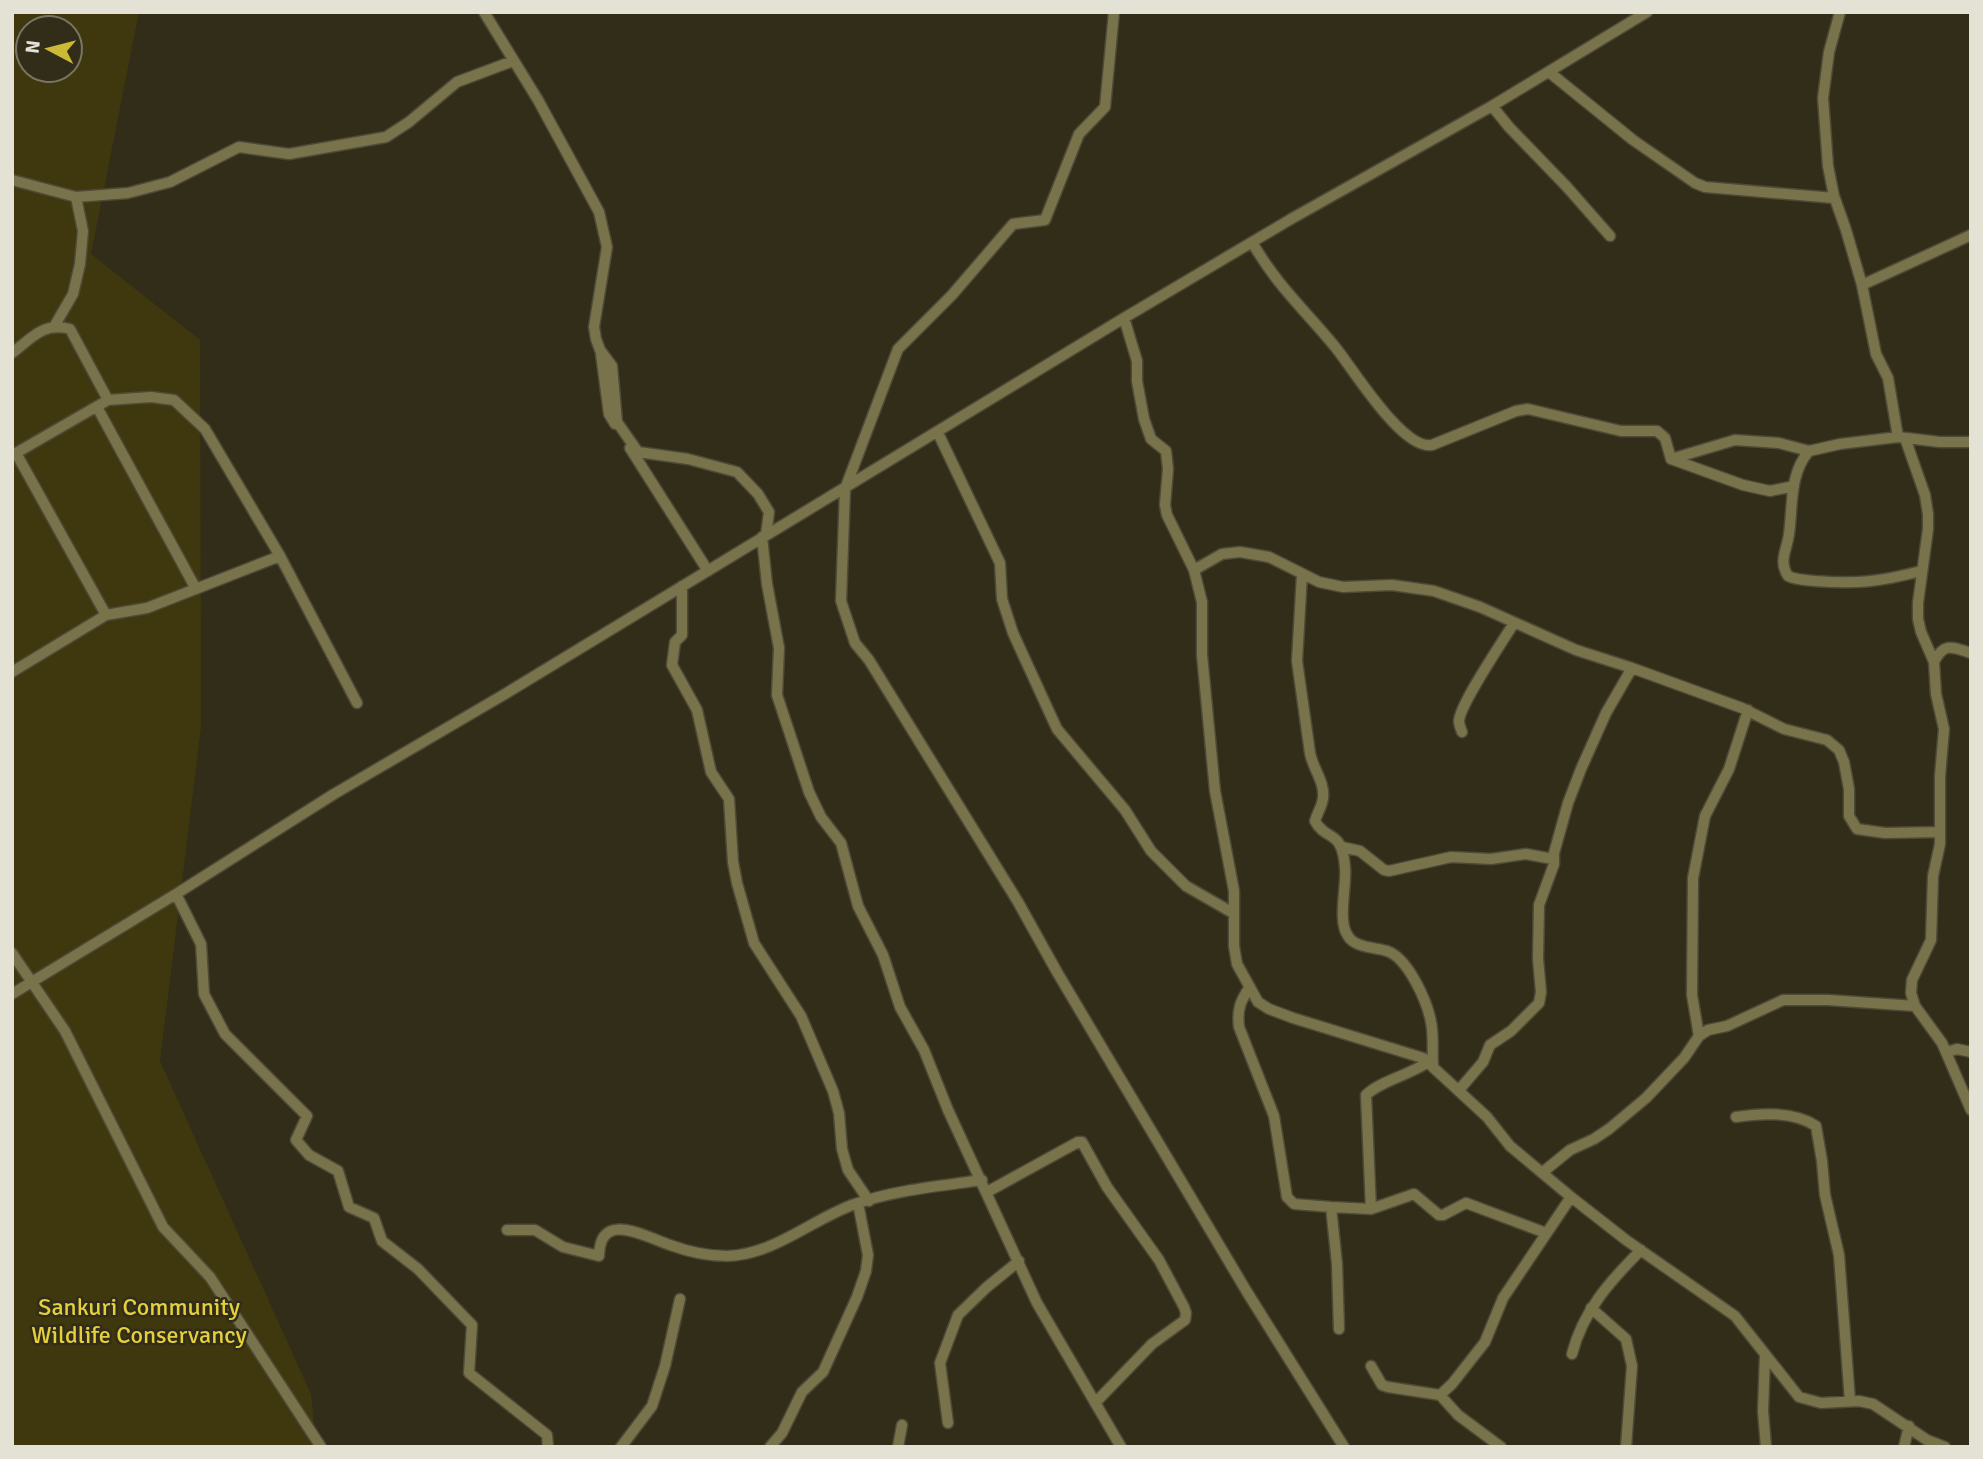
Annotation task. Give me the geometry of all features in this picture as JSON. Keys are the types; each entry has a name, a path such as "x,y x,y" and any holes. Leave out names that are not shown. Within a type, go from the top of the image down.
{"street":[{"path":"484,12 582,177 606,234 607,256 600,282 594,327 609,414 708,571"},
{"path":"1114,12 1105,107 1079,134 1045,220 1013,224 951,295 898,349 845,489 841,600 855,643 869,660 1018,902 1240,1280 1344,1447"},
{"path":"12,994 334,794 439,734 1124,318 1492,106 1647,12"},
{"path":"1840,12 1829,52 1823,98 1828,166 1834,198 1862,285 1876,354 1888,378 1901,437 1925,495 1928,514 1918,619 1934,662 1936,694 1944,729 1940,776 1940,832 1933,876 1931,940 1912,980 1911,993 1915,1006 1947,1052 1971,1110"},
{"path":"12,180 76,197 128,193 170,182 239,147 289,154 386,137 409,122 457,82 513,61"},
{"path":"1549,72 1633,140 1695,183 1705,187 1834,198"},
{"path":"1492,106 1610,236"},
{"path":"55,325 73,295 80,264 83,231 76,197"},
{"path":"1862,285 1971,235"},
{"path":"1252,242 1269,271 1292,301 1334,346 1367,392 1398,426 1419,444 1432,444 1516,411 1528,409 1621,430 1657,431 1665,438 1671,459"},
{"path":"1124,318 1137,361 1137,381 1144,419 1151,439 1166,451 1167,515 1194,570 1203,611 1202,655 1212,767 1234,891 1236,955 1258,1002 1269,1009 1414,1054 1430,1064 1488,1117 1510,1146 1571,1197 1640,1250 1735,1315 1799,1397 1821,1403 1850,1401 1873,1404 1927,1440 1945,1447"},
{"path":"12,353 40,331 55,325 70,329 108,400"},
{"path":"600,350 612,366 617,422 638,452 688,459 737,472 758,494 769,512 764,536 768,594 779,648 777,695 809,792 821,817 841,843 846,855 852,890 883,955 900,1007 924,1050 948,1110 1048,1325 1075,1366 1094,1404 1121,1447"},
{"path":"106,615 14,454 108,400 151,397 174,400 205,429 280,556 357,703"},
{"path":"97,407 196,589"},
{"path":"938,433 1000,563 1002,599 1013,633 1057,729 1125,810 1151,851 1186,886 1233,913"},
{"path":"1671,459 1735,440 1779,443 1810,451 1840,444 1901,437 1940,442 1971,442"},
{"path":"1810,451 1798,470 1794,486 1789,534 1782,558 1783,569 1788,576 1836,583 1864,583 1881,582 1921,571"},
{"path":"1671,459 1743,485 1770,491 1794,486"},
{"path":"1194,570 1222,554 1240,551 1269,557 1319,582 1343,587 1392,585 1434,592 1480,607 1576,650 1748,710 1768,723 1784,729 1827,740 1839,750 1844,762 1850,816 1857,829 1885,833 1940,832"},
{"path":"12,672 106,615 147,608 280,556"},
{"path":"1302,574 1297,661 1312,764 1323,785 1321,807 1315,821 1322,830 1338,840 1342,847 1345,865 1343,919 1349,939 1387,951 1403,960 1425,1003 1431,1023 1430,1064"},
{"path":"682,586 682,635 675,642 672,665 697,710 711,772 729,799 733,862 754,943 801,1016 833,1091 848,1170 869,1200"},
{"path":"1462,732 1459,721 1461,714 1514,623"},
{"path":"1934,662 1940,651 1946,648 1971,653"},
{"path":"1459,1090 1483,1062 1490,1045 1511,1031 1539,1003 1541,992 1537,916 1542,892 1554,864 1568,803 1590,744 1632,668"},
{"path":"1699,1036 1692,995 1695,867 1705,816 1729,769 1748,710"},
{"path":"1342,847 1360,851 1389,871 1451,856 1491,859 1526,854 1553,859"},
{"path":"176,894 201,944 204,994 225,1034 307,1116 296,1140 309,1155 338,1171 349,1207 374,1218 382,1241 418,1269 472,1325 469,1373 547,1435 548,1447"},
{"path":"12,953 65,1031 163,1227 210,1277 321,1447"},
{"path":"1250,988 1240,1002 1239,1027 1275,1116 1287,1197 1294,1204 1371,1209 1415,1194 1438,1215 1466,1203 1546,1233"},
{"path":"1543,1172 1570,1150 1609,1129 1646,1098 1684,1058 1699,1036 1708,1030 1727,1026 1783,1000 1915,1006"},
{"path":"1947,1052 1957,1049 1971,1052"},
{"path":"1371,1209 1366,1095 1370,1090 1430,1064"},
{"path":"1736,1117 1775,1115 1802,1119 1816,1126 1825,1195 1839,1255 1850,1401"},
{"path":"987,1192 1082,1142 1107,1187 1159,1260 1184,1307 1185,1320 1152,1344 1094,1404"},
{"path":"507,1230 535,1230 563,1247 599,1256 599,1244 610,1232 623,1230 639,1231 668,1245 708,1256 739,1255 760,1250 858,1203 917,1189 982,1180"},
{"path":"1440,1395 1485,1342 1503,1298 1571,1197"},
{"path":"769,1447 782,1433 802,1392 823,1373 857,1297 866,1271 868,1255 858,1203"},
{"path":"1331,1208 1337,1265 1339,1329"},
{"path":"1572,1354 1577,1335 1591,1308 1640,1250"},
{"path":"948,1423 940,1363 958,1315 1019,1261"},
{"path":"621,1447 652,1406 665,1366 680,1299"},
{"path":"1591,1308 1626,1339 1628,1346 1632,1366 1626,1447"},
{"path":"1765,1354 1763,1411 1766,1447"},
{"path":"1371,1366 1382,1385 1440,1395 1458,1415 1502,1447"},
{"path":"898,1447 902,1425"},
{"path":"1904,1447 1909,1426"}],"green space":[{"name":"Sankuri Community Wildlife Conservancy","path":"12,12 139,12 91,254 200,340 201,727 160,1061 311,1394 316,1447 12,1447"}]}
